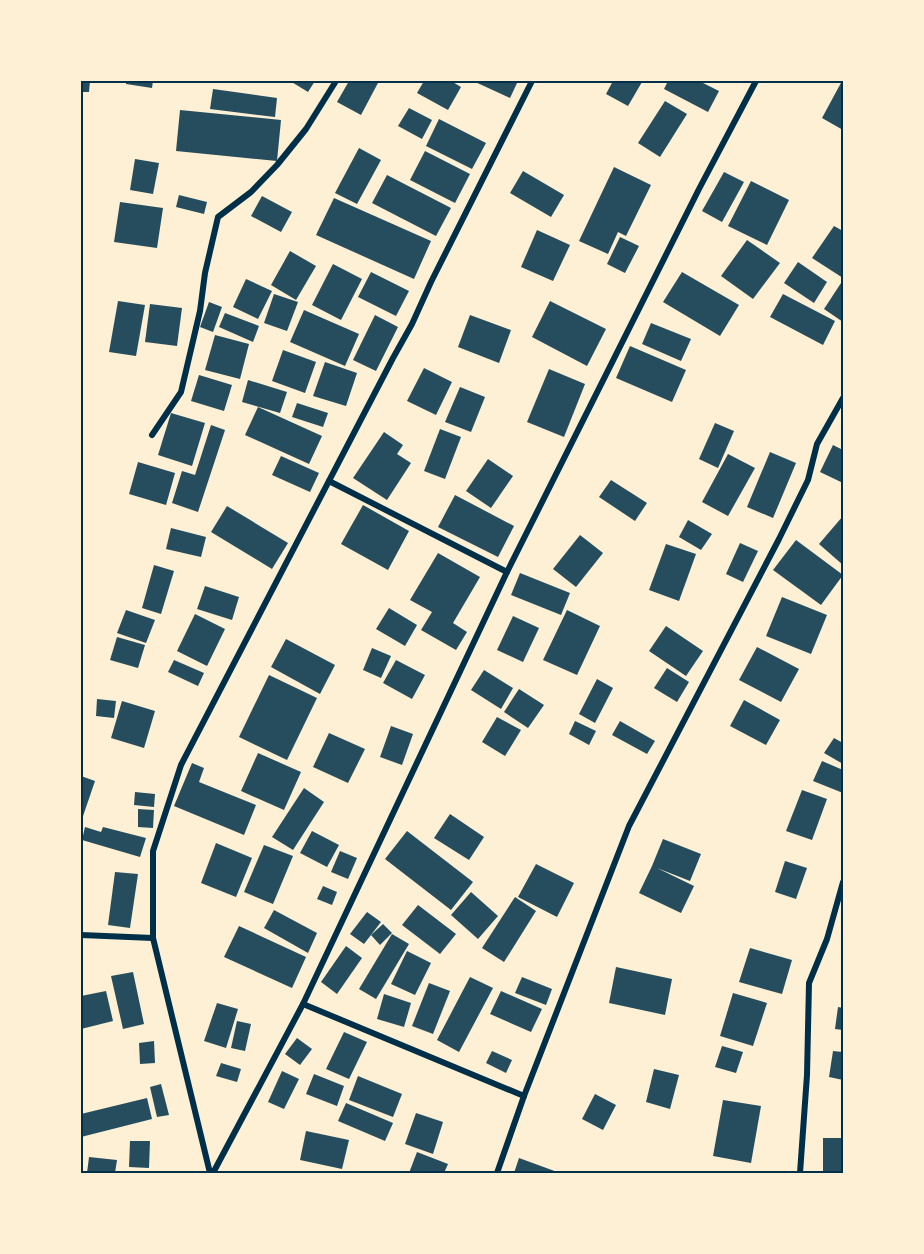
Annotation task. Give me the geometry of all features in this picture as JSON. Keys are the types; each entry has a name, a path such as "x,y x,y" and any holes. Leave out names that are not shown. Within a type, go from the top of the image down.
{"street":[{"path":"152,435 181,392 200,311 205,273 218,217 251,192 277,165 306,129 336,81"},
{"path":"212,1173 153,938 153,851 181,765 412,324 532,81"},
{"path":"212,1173 303,1004 507,572 693,200 756,81"},
{"path":"497,1173 524,1096 629,826 780,539 808,480 817,444 843,398"},
{"path":"329,481 507,572"},
{"path":"800,1173 807,1075 809,983 827,939 843,882"},
{"path":"81,934 153,938"},
{"path":"303,1004 524,1096"}],"building":[{"path":"81,81 90,81 89,92 81,92"},
{"path":"126,81 153,81 152,88 126,84"},
{"path":"290,81 315,81 308,92"},
{"path":"349,81 379,81 361,115 337,102"},
{"path":"424,81 451,81 461,87 448,110 417,93"},
{"path":"473,81 518,81 510,98"},
{"path":"613,81 642,82 628,106 606,94"},
{"path":"668,81 699,81 719,91 708,112 664,89"},
{"path":"843,81 843,130 822,118"},
{"path":"213,89 277,98 275,117 210,109"},
{"path":"665,101 687,114 660,157 638,143"},
{"path":"409,108 432,120 422,139 398,126"},
{"path":"180,110 281,120 277,161 176,151"},
{"path":"439,119 486,143 472,169 426,146"},
{"path":"359,148 381,160 357,204 335,193"},
{"path":"425,151 470,174 455,203 410,180"},
{"path":"135,159 159,163 153,194 130,190"},
{"path":"614,167 651,185 626,236 618,232 608,254 579,241"},
{"path":"523,171 564,195 551,217 510,193"},
{"path":"724,172 744,182 722,222 702,211"},
{"path":"387,175 451,208 436,236 372,203"},
{"path":"751,181 789,200 767,245 728,226"},
{"path":"179,195 207,202 204,214 176,207"},
{"path":"262,196 292,212 281,232 251,216"},
{"path":"334,198 431,241 414,279 316,235"},
{"path":"120,202 163,208 157,248 114,242"},
{"path":"834,226 843,231 843,278 812,258"},
{"path":"537,230 570,245 553,281 521,267"},
{"path":"620,237 639,246 625,273 607,264"},
{"path":"747,240 780,263 753,299 721,276"},
{"path":"290,251 316,266 296,300 271,285"},
{"path":"798,262 827,282 814,303 784,283"},
{"path":"333,264 362,279 341,320 312,305"},
{"path":"371,272 409,291 396,316 358,297"},
{"path":"682,272 739,305 720,336 663,302"},
{"path":"246,279 272,291 258,319 233,307"},
{"path":"841,283 843,284 843,322 824,309"},
{"path":"274,294 298,302 287,331 264,323"},
{"path":"783,294 835,321 823,345 770,317"},
{"path":"118,301 145,305 136,356 109,352"},
{"path":"550,301 606,329 587,366 532,337"},
{"path":"209,302 222,307 213,332 200,327"},
{"path":"150,304 182,308 177,346 145,342"},
{"path":"304,310 359,334 345,366 290,342"},
{"path":"225,313 259,326 253,342 219,327"},
{"path":"375,315 398,327 376,371 353,360"},
{"path":"470,315 511,330 499,363 458,347"},
{"path":"651,323 691,339 681,361 642,344"},
{"path":"215,335 249,344 240,379 205,370"},
{"path":"630,346 686,370 672,402 616,378"},
{"path":"283,350 316,362 305,393 272,381"},
{"path":"325,362 357,373 346,406 313,396"},
{"path":"424,368 452,382 436,415 407,401"},
{"path":"549,369 585,384 564,437 527,422"},
{"path":"199,375 232,385 224,411 191,401"},
{"path":"248,380 287,392 280,413 242,402"},
{"path":"460,387 485,397 471,432 445,422"},
{"path":"297,403 328,413 323,427 292,417"},
{"path":"258,407 322,436 309,464 245,435"},
{"path":"171,413 205,423 192,466 158,455"},
{"path":"715,423 734,431 718,468 699,459"},
{"path":"211,425 225,430 198,512 172,503 182,471 195,475"},
{"path":"440,429 461,437 445,479 424,471"},
{"path":"384,432 403,445 397,454 411,463 387,500 353,478"},
{"path":"833,445 843,450 843,483 820,472"},
{"path":"770,452 796,463 773,518 747,507"},
{"path":"728,454 755,468 728,516 702,502"},
{"path":"281,456 319,473 310,492 272,475"},
{"path":"488,459 513,476 491,508 466,491"},
{"path":"138,462 175,473 166,505 129,494"},
{"path":"611,480 647,503 635,521 599,497"},
{"path":"455,495 514,526 498,557 438,527"},
{"path":"363,505 409,531 388,570 341,544"},
{"path":"227,506 288,543 272,569 211,532"},
{"path":"843,516 843,565 819,544"},
{"path":"688,520 712,534 701,550 679,537"},
{"path":"171,528 206,537 201,557 166,549"},
{"path":"580,535 603,553 576,587 553,569"},
{"path":"796,540 843,575 821,605 773,570"},
{"path":"740,543 758,551 743,582 726,574"},
{"path":"666,544 696,554 679,601 649,590"},
{"path":"438,553 480,577 453,623 467,632 456,650 421,630 432,612 410,600"},
{"path":"154,565 174,571 161,614 142,608"},
{"path":"520,573 570,593 561,615 511,595"},
{"path":"205,586 239,597 232,620 197,609"},
{"path":"782,597 827,615 811,654 766,636"},
{"path":"389,608 417,625 405,646 376,629"},
{"path":"126,610 155,620 146,643 117,633"},
{"path":"567,610 600,626 577,675 543,660"},
{"path":"195,614 225,629 207,666 177,651"},
{"path":"513,616 539,628 523,662 497,650"},
{"path":"666,626 703,651 686,676 649,651"},
{"path":"117,637 145,645 138,668 110,660"},
{"path":"286,639 335,665 320,694 271,667"},
{"path":"757,647 799,669 781,702 739,680"},
{"path":"372,648 391,656 381,678 363,670"},
{"path":"174,660 204,673 198,686 168,672"},
{"path":"396,660 425,675 412,699 383,683"},
{"path":"667,668 689,682 677,702 654,688"},
{"path":"484,670 513,688 501,709 471,690"},
{"path":"269,675 317,698 287,760 239,737"},
{"path":"597,679 613,688 595,723 579,714"},
{"path":"519,689 544,705 528,728 504,712"},
{"path":"97,699 116,701 114,718 96,716"},
{"path":"744,700 780,720 766,745 730,726"},
{"path":"122,701 155,711 144,748 111,738"},
{"path":"497,717 521,730 505,756 482,742"},
{"path":"575,721 596,731 589,745 569,734"},
{"path":"620,721 655,741 647,754 612,735"},
{"path":"391,726 413,734 402,765 380,757"},
{"path":"329,733 365,749 348,783 313,767"},
{"path":"834,738 843,743 843,764 824,753"},
{"path":"258,753 301,772 284,810 241,791"},
{"path":"822,761 843,770 843,793 813,781"},
{"path":"192,763 204,768 199,782 256,805 244,835 174,806"},
{"path":"81,776 95,781 81,822"},
{"path":"304,788 324,802 293,850 272,837"},
{"path":"802,790 827,799 812,840 786,831"},
{"path":"135,792 155,794 154,807 134,805"},
{"path":"138,809 154,810 153,828 138,827"},
{"path":"450,814 484,837 469,860 434,838"},
{"path":"85,827 101,832 103,827 146,838 140,857 82,840"},
{"path":"312,831 339,845 327,867 300,853"},
{"path":"407,831 473,882 451,910 385,859"},
{"path":"663,839 701,854 690,881 657,868 694,886 681,913 639,893"},
{"path":"216,843 252,858 236,897 201,883"},
{"path":"264,845 293,856 273,904 244,892"},
{"path":"340,851 357,858 348,879 331,872"},
{"path":"785,861 807,868 796,899 775,892"},
{"path":"536,864 574,883 557,917 518,897"},
{"path":"115,872 138,874 130,928 108,925"},
{"path":"323,886 337,892 332,905 317,899"},
{"path":"471,892 498,916 478,939 451,915"},
{"path":"515,897 536,911 504,962 482,948"},
{"path":"418,905 456,934 440,954 402,925"},
{"path":"274,910 317,933 308,953 264,928"},
{"path":"367,912 381,922 364,944 350,934"},
{"path":"383,924 392,933 380,945 371,935"},
{"path":"239,926 306,957 292,988 224,957"},
{"path":"392,934 409,944 376,999 359,989"},
{"path":"346,946 362,958 337,994 321,982"},
{"path":"750,948 792,960 782,994 739,982"},
{"path":"407,951 431,963 415,995 391,984"},
{"path":"616,967 672,979 665,1015 609,1003"},
{"path":"133,972 144,1024 123,1029 111,976"},
{"path":"470,977 493,988 459,1052 437,1040"},
{"path":"522,977 552,989 546,1005 515,993"},
{"path":"429,983 450,991 433,1034 412,1026"},
{"path":"106,991 113,1021 81,1029 81,996"},
{"path":"501,991 542,1009 531,1032 490,1014"},
{"path":"733,993 767,1003 753,1046 720,1036"},
{"path":"384,994 411,1003 404,1027 377,1019"},
{"path":"217,1003 238,1009 226,1048 204,1041"},
{"path":"838,1007 843,1008 843,1030 835,1029"},
{"path":"237,1021 251,1024 245,1051 231,1048"},
{"path":"344,1032 367,1042 349,1079 326,1069"},
{"path":"297,1038 312,1049 300,1065 285,1054"},
{"path":"154,1041 155,1063 140,1064 139,1043"},
{"path":"722,1046 743,1052 736,1073 715,1067"},
{"path":"492,1051 512,1060 506,1073 486,1063"},
{"path":"833,1051 843,1052 843,1080 829,1077"},
{"path":"221,1063 241,1069 237,1082 216,1076"},
{"path":"654,1069 679,1075 670,1109 646,1102"},
{"path":"282,1071 299,1079 284,1109 268,1102"},
{"path":"314,1074 344,1086 337,1106 306,1094"},
{"path":"358,1076 402,1094 393,1117 349,1100"},
{"path":"161,1084 169,1115 157,1117 150,1087"},
{"path":"595,1094 616,1105 603,1130 582,1119"},
{"path":"147,1098 152,1119 81,1137 81,1114"},
{"path":"723,1100 761,1106 751,1163 713,1156"},
{"path":"346,1103 393,1123 385,1141 338,1121"},
{"path":"416,1113 443,1122 433,1154 405,1144"},
{"path":"306,1131 349,1140 342,1169 300,1160"},
{"path":"823,1138 843,1138 843,1173 823,1173"},
{"path":"130,1141 150,1141 149,1168 129,1167"},
{"path":"417,1152 448,1164 444,1173 409,1173"},
{"path":"89,1157 117,1160 115,1173 87,1173"},
{"path":"519,1158 560,1173 514,1173"}]}
